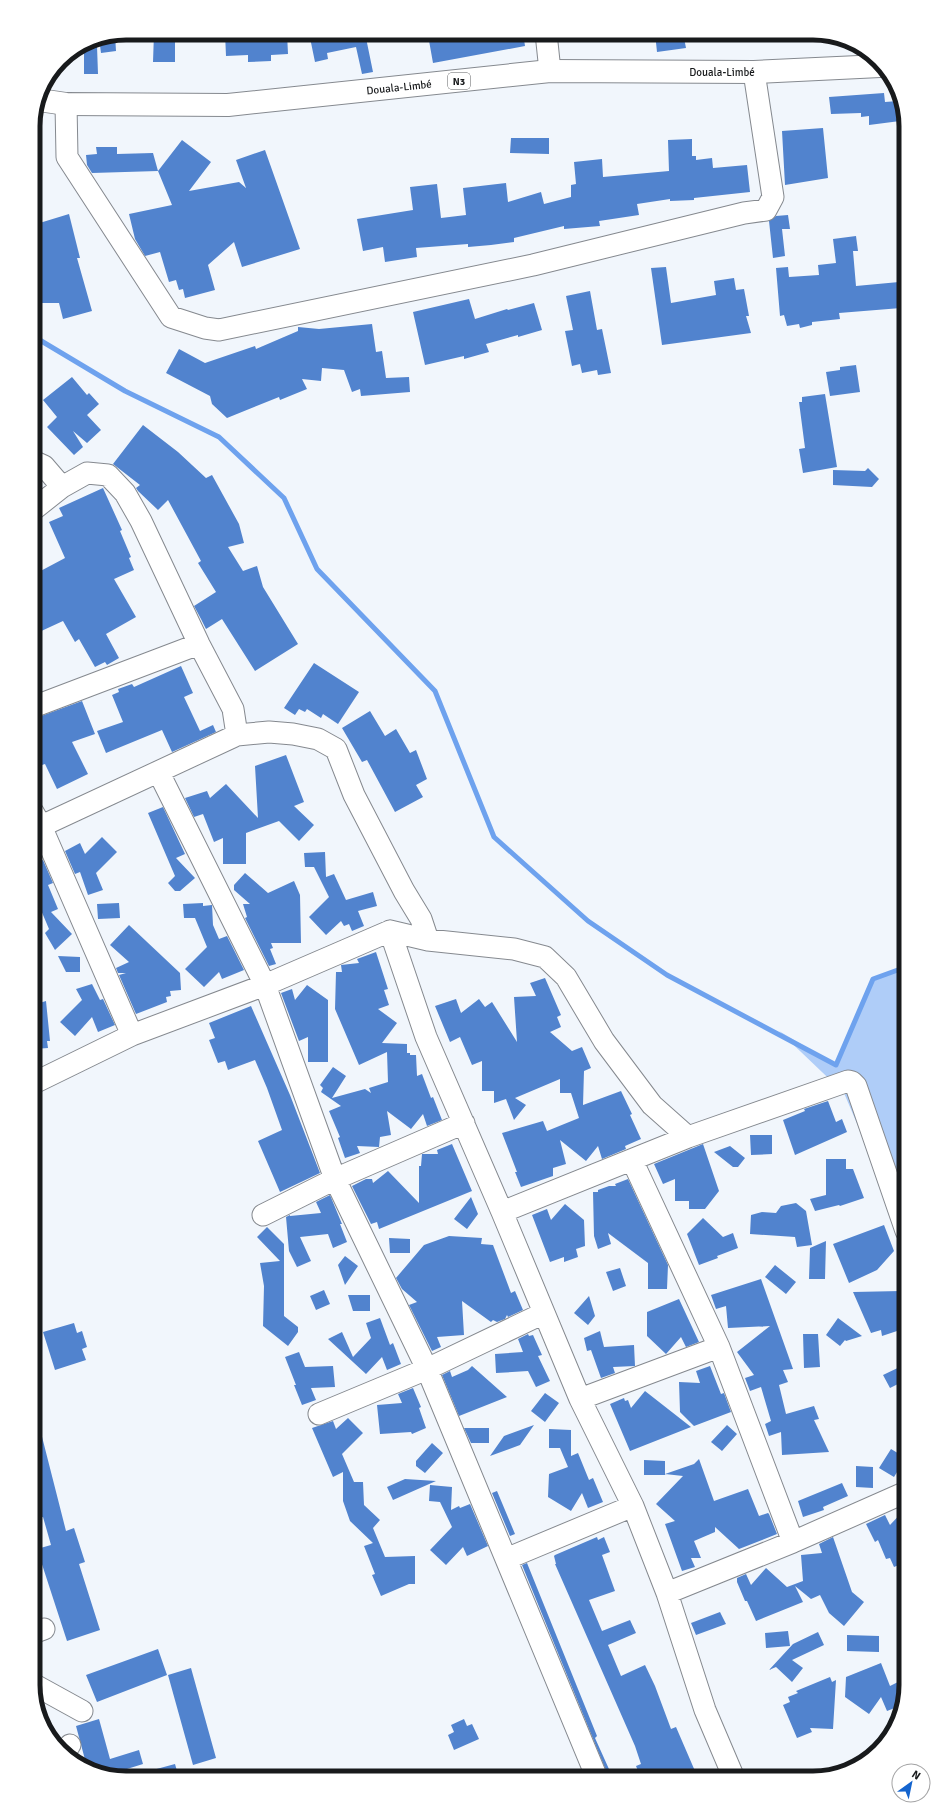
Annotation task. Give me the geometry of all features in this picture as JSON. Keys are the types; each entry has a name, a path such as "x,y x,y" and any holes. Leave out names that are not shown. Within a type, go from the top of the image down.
{"highway":[{"name":"Douala-Limbé","path":"44,101 66,104 228,105 550,71 754,72 875,66"}],"street":[{"path":"547,40 550,71"},
{"path":"66,104 67,156 78,176 170,317 205,328 219,330 533,265 744,213 766,210 773,197 754,72"},
{"path":"40,464 44,466 62,487"},
{"path":"40,504 62,487 87,473 108,475 126,493 141,521 199,644 233,709 237,735"},
{"path":"40,703 199,644"},
{"path":"40,821 159,773 237,735 269,732 293,734 318,739 336,749 354,795 404,891 421,919 428,940"},
{"path":"159,773 265,985 335,1179 427,1369 594,1771"},
{"path":"40,832 132,1035"},
{"path":"390,931 426,1037 502,1212 580,1399 633,1506 667,1594 705,1710 731,1771"},
{"path":"40,1080 132,1035 265,985 390,931 428,940 514,949 545,957 566,977 604,1041 652,1105 688,1136"},
{"path":"502,1212 688,1136 848,1081 852,1082 856,1086 899,1211"},
{"path":"263,1215 335,1179 464,1123"},
{"path":"632,1160 719,1347 793,1542"},
{"path":"319,1414 427,1369 544,1312"},
{"path":"580,1399 719,1347"},
{"path":"667,1594 793,1542 899,1495"},
{"path":"506,1559 633,1506"},
{"path":"40,1688 82,1711"}],"shaded area":[{"path":"899,970 899,1223 844,1093 779,1031 836,1065 873,979"}],"building":[{"path":"154,40 175,40 175,62 153,62"},
{"path":"225,40 287,40 288,54 271,55 271,61 248,62 248,55 226,56"},
{"path":"310,40 366,40 373,72 362,74 356,47 327,53 328,59 315,62"},
{"path":"429,40 524,40 525,46 433,63"},
{"path":"656,40 684,40 686,48 657,52"},
{"path":"115,41 116,51 101,53 100,44"},
{"path":"97,46 98,74 84,74 84,52"},
{"path":"884,93 885,102 895,101 899,121 869,125 869,116 861,117 861,113 831,114 829,97"},
{"path":"823,128 828,178 785,185 782,131"},
{"path":"511,138 549,138 549,154 510,153"},
{"path":"692,139 692,156 696,156 696,160 712,158 713,168 747,165 750,192 694,198 694,200 670,201 670,199 637,204 639,215 599,221 600,226 564,229 564,226 514,238 514,242 491,245 468,247 468,244 416,248 417,257 385,262 383,247 363,251 357,219 413,210 410,187 437,184 441,218 466,215 463,188 506,183 508,202 541,192 544,204 571,197 571,185 576,184 574,162 602,159 603,177 669,171 668,140"},
{"path":"182,140 211,162 189,191 239,182 246,188 236,160 265,150 300,249 242,267 234,242 208,265 215,290 185,298 183,289 179,290 176,280 169,282 160,252 145,256 135,239 129,214 172,205 158,171"},
{"path":"96,147 117,147 117,154 153,153 158,171 92,173 87,165 86,155 97,154"},
{"path":"69,214 80,258 77,258 92,311 63,319 59,303 40,303 40,223"},
{"path":"788,215 790,229 782,229 785,256 773,258 769,221 776,216"},
{"path":"856,236 858,251 853,251 856,286 899,282 899,308 839,313 840,319 812,322 812,325 800,328 799,324 787,326 784,315 780,316 776,268 788,267 789,277 819,275 818,265 836,263 833,239"},
{"path":"666,267 671,303 716,295 714,281 734,278 736,290 744,289 749,316 746,316 751,333 662,345 651,268"},
{"path":"590,291 597,330 602,329 611,373 598,375 597,370 582,373 580,364 572,366 565,331 573,330 566,296"},
{"path":"469,299 475,319 507,309 534,303 542,330 486,344 489,352 464,359 464,356 425,365 413,312"},
{"path":"372,324 376,352 382,351 386,378 409,377 410,392 361,396 360,389 352,392 344,370 322,368 321,381 302,379 307,389 280,400 279,397 227,418 212,404 210,396 166,373 179,349 205,363 255,346 256,349 298,331 298,327 319,329"},
{"path":"856,365 860,392 830,396 826,372 840,370 840,367"},
{"path":"72,377 87,395 89,393 99,404 87,415 101,430 87,443 73,431 83,447 74,455 47,427 57,417 43,400"},
{"path":"825,394 837,467 803,473 799,449 805,448 799,402 802,402 802,397"},
{"path":"143,425 178,452 206,478 212,475 239,524 244,543 228,547 243,571 257,566 263,587 298,644 255,671 222,619 206,629 194,606 216,592 198,563 201,561 168,500 158,510 138,491 136,488 140,485 113,464"},
{"path":"868,468 879,479 872,487 833,485 833,470 865,471"},
{"path":"103,488 122,530 120,531 131,557 129,558 134,570 114,579 136,617 106,634 119,658 107,665 105,662 95,667 79,639 75,642 63,621 40,632 40,571 65,558 49,522 63,516 59,508"},
{"path":"314,663 359,692 338,724 323,714 321,718 307,709 305,712 299,709 295,715 284,708"},
{"path":"181,666 193,693 184,697 200,731 213,725 216,732 172,752 162,730 106,753 97,731 123,722 112,695 119,692 118,689 132,684 134,687"},
{"path":"82,701 95,734 72,742 88,774 57,789 45,764 42,765 40,761 40,716"},
{"path":"370,711 385,736 396,729 410,753 416,750 427,779 416,785 423,797 395,812 367,760 362,762 342,728"},
{"path":"286,755 304,802 294,806 314,825 299,841 279,821 246,833 246,864 223,864 223,838 214,842 203,814 194,817 185,798 207,791 210,798 226,784 258,818 255,766"},
{"path":"163,807 185,854 176,858 195,878 180,891 175,891 168,883 175,876 148,813"},
{"path":"102,837 117,852 96,873 103,890 88,895 80,872 75,874 65,851 80,843 85,854"},
{"path":"325,852 326,877 334,874 346,900 373,892 377,906 358,911 364,926 352,931 349,924 344,926 341,921 326,935 309,917 329,897 314,867 305,867 304,853"},
{"path":"43,860 53,883 48,885 58,909 51,912 72,934 55,950 45,933 49,929 40,908 40,861"},
{"path":"245,873 268,893 294,881 300,895 301,943 271,943 273,948 270,949 276,964 269,966 245,918 247,917 243,904 250,904 234,890 234,885"},
{"path":"119,903 120,918 98,919 97,904"},
{"path":"203,903 203,906 212,905 213,925 219,939 227,936 244,970 222,979 219,972 204,987 185,969 207,947 195,918 184,918 183,904"},
{"path":"129,925 180,973 181,990 170,991 171,996 166,997 167,1002 136,1014 119,975 126,973 118,973 116,968 129,962 110,945"},
{"path":"376,952 388,989 384,990 389,1005 378,1009 397,1023 382,1043 407,1044 407,1053 410,1053 410,1055 416,1055 417,1076 422,1074 431,1098 433,1097 442,1120 427,1126 423,1114 411,1129 387,1111 391,1135 380,1137 379,1147 357,1146 360,1153 345,1158 338,1138 340,1137 329,1111 341,1106 321,1092 323,1088 320,1085 333,1067 346,1076 332,1098 365,1089 371,1093 369,1088 388,1082 387,1052 359,1065 335,1009 336,972 342,972 341,965 359,963 357,959"},
{"path":"58,956 80,957 80,972 66,972"},
{"path":"545,978 561,1015 557,1017 561,1027 550,1032 572,1051 582,1047 591,1068 584,1071 583,1105 621,1091 632,1114 630,1115 641,1139 625,1146 626,1149 602,1159 598,1146 586,1161 560,1140 566,1164 553,1168 553,1176 521,1187 515,1172 517,1172 502,1133 543,1121 547,1131 579,1118 571,1093 560,1093 560,1079 515,1098 526,1105 514,1120 506,1099 494,1103 494,1091 482,1091 482,1061 472,1065 460,1037 450,1042 435,1006 456,999 461,1013 479,999 485,1007 492,1002 517,1042 514,997 536,996 530,983"},
{"path":"92,984 100,1000 103,999 115,1025 98,1032 92,1017 75,1036 60,1022 82,1000 76,989"},
{"path":"307,985 328,1000 328,1062 308,1062 308,1037 299,1041 281,993 292,989 295,1000"},
{"path":"46,1001 50,1041 47,1041 48,1048 40,1049 40,1003"},
{"path":"251,1006 290,1095 320,1173 280,1192 258,1141 282,1130 255,1060 228,1070 225,1061 218,1063 209,1040 215,1038 209,1023"},
{"path":"828,1101 836,1122 842,1119 847,1132 795,1155 783,1120 805,1111 804,1109"},
{"path":"750,1135 772,1135 772,1154 751,1155"},
{"path":"452,1144 472,1191 379,1229 377,1222 371,1224 352,1186 366,1179 372,1179 373,1183 388,1171 419,1203 419,1166 421,1166 422,1154 438,1154 437,1150"},
{"path":"703,1144 719,1191 705,1209 689,1209 689,1201 675,1201 675,1179 663,1184 654,1164"},
{"path":"730,1146 745,1158 738,1167 733,1167 714,1152"},
{"path":"826,1159 846,1159 846,1169 853,1169 864,1198 840,1206 815,1211 810,1199 826,1195"},
{"path":"628,1179 668,1265 667,1289 648,1289 648,1263 608,1233 611,1244 598,1249 594,1236 593,1192 598,1192 598,1190 609,1186 616,1186 615,1184"},
{"path":"330,1195 342,1224 340,1224 347,1242 333,1248 328,1234 300,1237 311,1261 297,1267 289,1251 286,1217 290,1215 321,1213 316,1202"},
{"path":"471,1197 478,1214 467,1229 454,1219"},
{"path":"796,1203 806,1211 812,1245 797,1247 795,1237 750,1234 751,1215 762,1212 776,1213 781,1206"},
{"path":"565,1204 584,1220 585,1246 576,1249 578,1257 564,1262 564,1257 550,1262 532,1215 547,1209 551,1220"},
{"path":"703,1218 723,1237 733,1233 738,1248 699,1265 687,1234"},
{"path":"884,1225 894,1251 877,1270 849,1283 833,1244"},
{"path":"267,1227 284,1244 284,1316 298,1327 298,1332 288,1346 263,1326 264,1286 260,1263 280,1261 257,1237"},
{"path":"449,1236 482,1238 481,1244 493,1245 511,1293 515,1291 523,1310 508,1317 507,1315 505,1319 497,1322 493,1320 491,1322 462,1301 464,1335 437,1337 441,1347 432,1351 409,1305 417,1302 402,1289 396,1278 424,1245"},
{"path":"389,1238 410,1239 410,1253 390,1253"},
{"path":"826,1241 825,1279 809,1279 810,1248"},
{"path":"345,1256 358,1266 345,1285 338,1265"},
{"path":"775,1265 796,1282 786,1294 765,1277"},
{"path":"620,1268 626,1286 613,1291 606,1272"},
{"path":"761,1279 793,1369 783,1370 788,1382 779,1385 786,1414 814,1406 819,1419 814,1420 829,1452 782,1455 781,1432 769,1436 765,1424 771,1421 761,1387 750,1391 745,1378 754,1375 737,1352 770,1326 728,1328 726,1306 716,1309 711,1295"},
{"path":"324,1290 330,1304 316,1310 310,1296"},
{"path":"899,1291 899,1330 882,1336 881,1330 871,1333 853,1292"},
{"path":"348,1295 370,1295 370,1311 353,1311"},
{"path":"589,1296 595,1316 588,1325 574,1313"},
{"path":"679,1299 699,1342 686,1347 681,1337 666,1354 647,1336 647,1312"},
{"path":"380,1318 390,1345 393,1343 401,1364 387,1370 382,1357 366,1374 328,1339 342,1332 353,1357 371,1338 366,1323"},
{"path":"838,1318 862,1336 846,1341 845,1340 840,1346 826,1335"},
{"path":"74,1323 77,1333 82,1331 87,1347 82,1349 86,1360 55,1370 43,1332"},
{"path":"600,1331 604,1347 634,1345 635,1366 613,1367 615,1373 601,1378 591,1350 587,1351 584,1338"},
{"path":"528,1334 529,1336 533,1335 542,1355 538,1356 550,1381 536,1387 528,1371 496,1373 495,1354 523,1352 518,1339"},
{"path":"803,1334 818,1334 820,1367 804,1368"},
{"path":"299,1352 305,1367 333,1366 335,1387 311,1388 316,1400 302,1405 285,1357"},
{"path":"472,1366 507,1397 459,1416 442,1375 450,1371 452,1377 468,1370"},
{"path":"710,1366 721,1394 724,1393 731,1412 694,1426 680,1412 679,1382 700,1383 696,1371"},
{"path":"899,1367 899,1384 890,1388 883,1375"},
{"path":"413,1388 421,1407 419,1408 426,1428 412,1434 411,1432 380,1434 377,1405 402,1403 398,1394"},
{"path":"645,1391 691,1427 630,1451 610,1404 624,1398 625,1401 628,1400 631,1408"},
{"path":"545,1393 559,1403 545,1422 531,1411"},
{"path":"348,1418 363,1433 342,1454 354,1482 363,1482 364,1505 380,1520 373,1528 385,1557 415,1556 415,1584 409,1584 381,1596 372,1575 375,1574 364,1546 373,1543 350,1521 343,1501 343,1472 333,1477 312,1428 333,1421 336,1429"},
{"path":"534,1425 520,1445 490,1456 504,1436"},
{"path":"727,1425 737,1434 722,1451 711,1442"},
{"path":"464,1428 489,1428 489,1443 471,1443"},
{"path":"40,1429 66,1531 74,1528 85,1562 79,1564 100,1630 67,1641 40,1558 40,1548 51,1545 43,1517 40,1518"},
{"path":"549,1429 571,1430 571,1456 578,1453 589,1480 593,1478 603,1502 588,1508 582,1493 571,1511 548,1497 549,1474 568,1467 560,1448 549,1448"},
{"path":"432,1443 443,1453 425,1473 416,1466 416,1461"},
{"path":"891,1449 899,1454 899,1469 894,1477 879,1468"},
{"path":"699,1459 714,1501 748,1489 759,1516 769,1514 777,1534 739,1549 715,1527 715,1532 694,1541 701,1558 691,1558 695,1567 682,1571 665,1524 675,1521 656,1504 683,1476 665,1474 694,1464"},
{"path":"644,1460 665,1461 665,1475 644,1475"},
{"path":"856,1466 873,1467 873,1488 856,1487"},
{"path":"405,1479 436,1481 393,1500 387,1487"},
{"path":"842,1483 848,1496 823,1507 824,1510 803,1517 798,1501"},
{"path":"430,1485 452,1487 451,1510 459,1506 460,1508 470,1504 488,1546 467,1556 463,1547 446,1565 430,1550 452,1527 440,1502 429,1501"},
{"path":"497,1491 515,1534 510,1536 492,1493"},
{"path":"885,1515 890,1525 899,1515 899,1565 894,1567 890,1558 886,1559 878,1540 875,1542 866,1524"},
{"path":"597,1537 598,1540 604,1537 610,1552 602,1555 615,1591 589,1600 602,1631 630,1620 636,1633 608,1645 621,1676 645,1665 655,1686 671,1729 676,1727 695,1771 638,1771 636,1766 641,1764 635,1746 555,1564 555,1555"},
{"path":"833,1537 852,1592 864,1602 844,1626 829,1613 820,1595 811,1599 795,1586 803,1602 756,1621 747,1601 745,1601 737,1582 737,1578 746,1574 751,1585 766,1568 787,1587 803,1581 801,1555 822,1553 819,1544"},
{"path":"527,1563 597,1736 595,1738 610,1771 606,1771 522,1565"},
{"path":"720,1612 726,1624 696,1635 691,1623"},
{"path":"788,1631 790,1646 766,1648 765,1633"},
{"path":"818,1632 824,1645 792,1660 803,1668 792,1682 776,1667 769,1670 793,1644"},
{"path":"847,1635 879,1636 879,1652 847,1651"},
{"path":"158,1649 167,1675 97,1702 86,1675"},
{"path":"881,1663 890,1686 898,1682 899,1684 895,1708 887,1711 881,1697 869,1714 845,1697 846,1677"},
{"path":"191,1668 216,1758 193,1765 168,1675"},
{"path":"830,1677 832,1682 836,1680 833,1729 810,1728 812,1732 797,1738 783,1705 790,1702 788,1697 798,1693 796,1691"},
{"path":"99,1719 110,1759 139,1750 143,1764 120,1771 98,1766 85,1761 76,1726"},
{"path":"464,1719 467,1726 472,1724 479,1739 454,1750 448,1735 454,1732 451,1725"},
{"path":"175,1764 177,1771 149,1771"}],"waterway":[{"path":"40,340 125,391 219,437 284,498 317,569 435,691 494,837 588,921 667,975 836,1065 873,979 899,970"}]}
